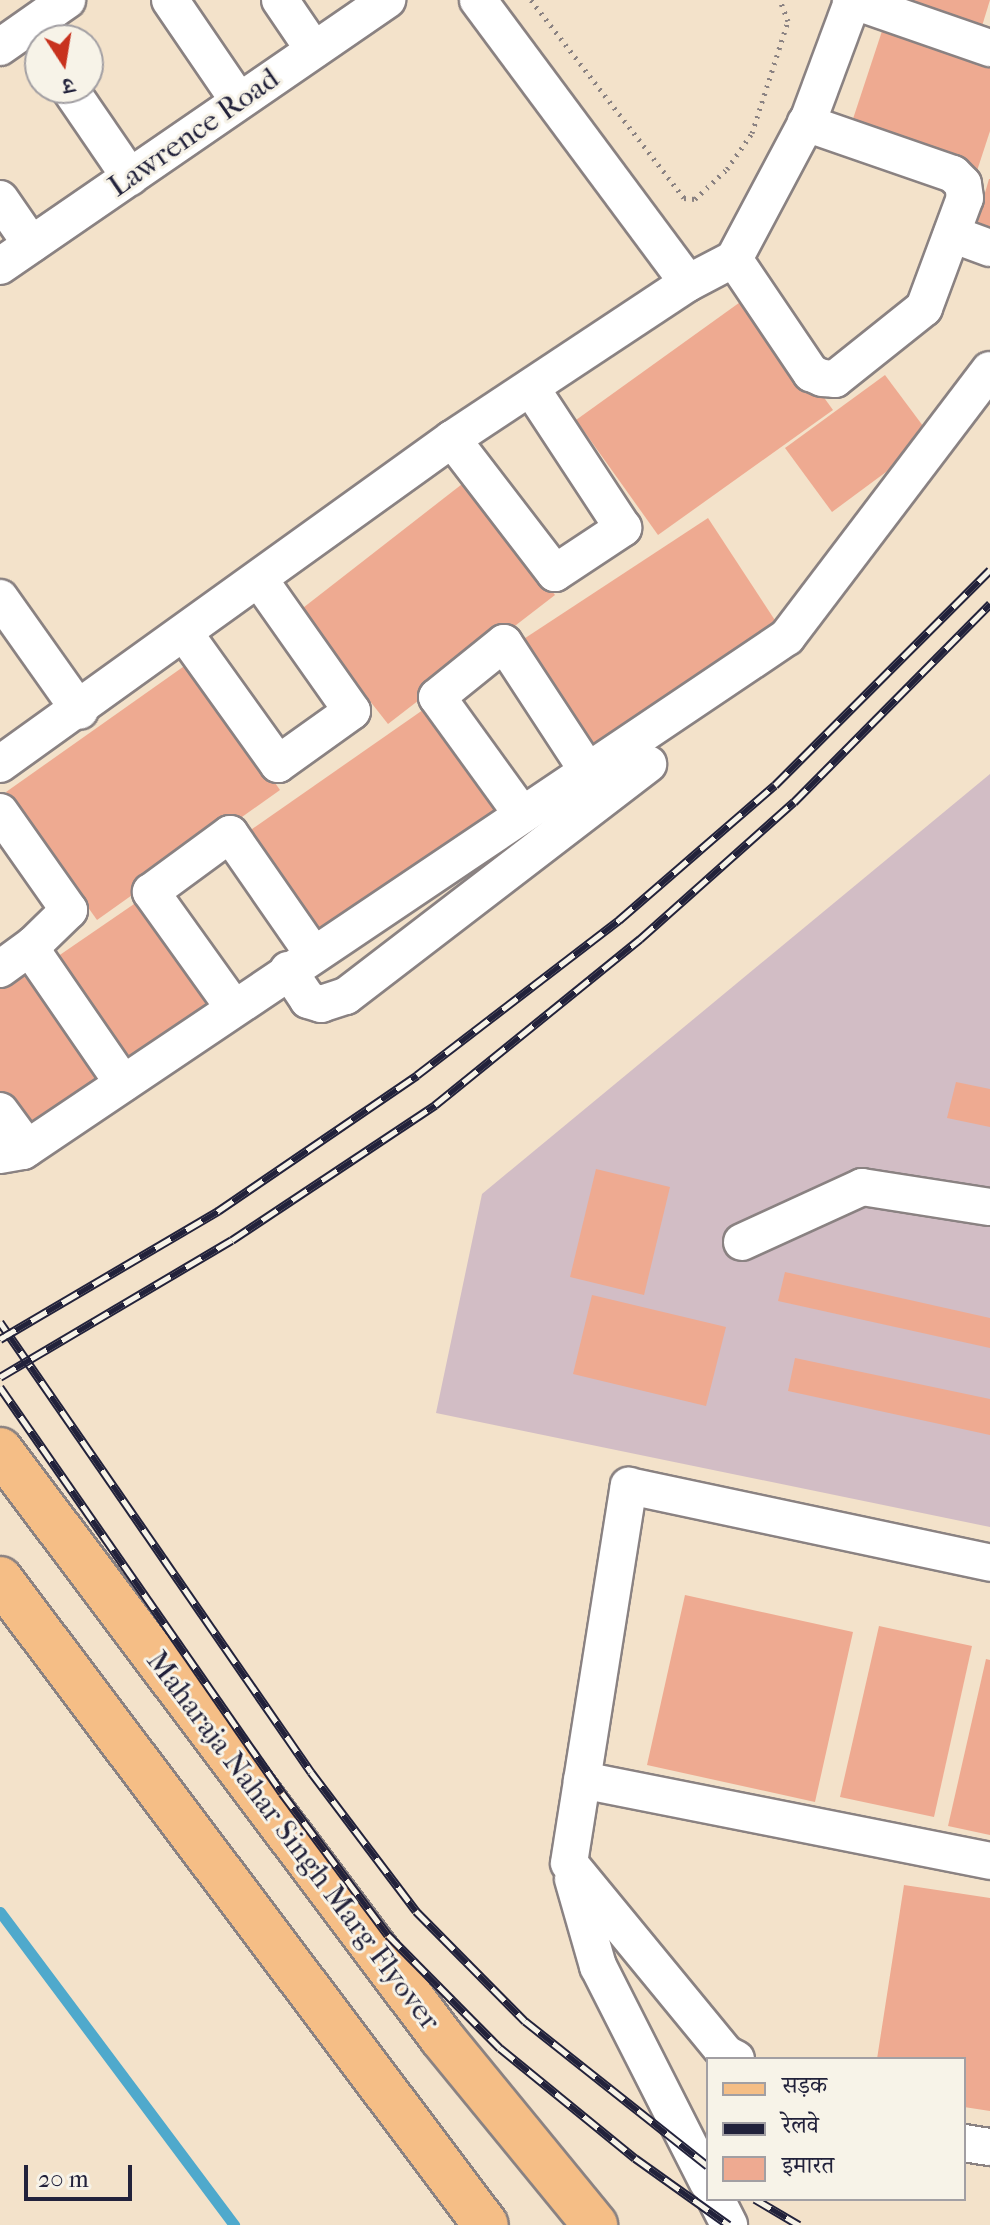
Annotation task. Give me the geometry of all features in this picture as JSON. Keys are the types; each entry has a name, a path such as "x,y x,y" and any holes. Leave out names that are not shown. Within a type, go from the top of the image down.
{"main road":[{"name":"Maharaja Nahar Singh Marg Flyover","path":"0,1450 442,2038 595,2225"},
{"path":"0,1579 486,2225"}],"street":[{"path":"23,40 67,0"},
{"path":"170,0 239,101"},
{"path":"280,0 314,50"},
{"name":"Lawrence Road","path":"0,266 387,0"},
{"path":"478,0 688,283"},
{"path":"0,764 80,711 452,439 688,283 734,259 806,123 853,0 990,48"},
{"path":"80,104 130,177"},
{"path":"734,259 811,373 835,379 924,308 965,198 963,184 953,174 806,123"},
{"path":"0,199 31,244"},
{"path":"952,234 990,248"},
{"path":"234,1008 151,892 230,834 301,962 308,1000 321,1004 346,996 596,784 787,637 990,370"},
{"path":"452,439 555,573 623,528 531,388"},
{"path":"185,634 278,764 352,711 259,579"},
{"path":"0,598 80,711"},
{"path":"521,813 437,697 504,643 596,784"},
{"path":"0,1111 14,1152 123,1083 521,813 648,764"},
{"path":"0,812 69,910 33,945 0,969"},
{"path":"33,945 123,1083"},
{"path":"742,1242 862,1187 990,1207"},
{"path":"706,2179 598,1966 569,1863 629,1486 990,1563"},
{"path":"582,1780 990,1861"},
{"path":"569,1863 726,2054 732,2057"},
{"path":"966,2143 990,2147"},
{"path":"717,2201 729,2225"}],"path":[{"path":"531,0 684,198 695,199 727,169 752,133 788,21 780,0"}],"shaded area":[{"path":"990,774 990,1527 436,1413 482,1194"}],"building":[{"path":"898,0 990,0 978,39"},
{"path":"884,25 990,60 990,131 975,177 848,134"},
{"path":"990,179 990,243 972,238"},
{"path":"750,295 833,410 658,535 576,420"},
{"path":"885,375 932,438 832,512 785,448"},
{"path":"466,481 555,595 388,724 299,611"},
{"path":"708,518 784,634 586,763 510,648"},
{"path":"190,662 280,790 97,920 6,792"},
{"path":"430,705 507,813 321,943 245,834"},
{"path":"137,902 211,1011 126,1069 51,961"},
{"path":"31,968 112,1083 28,1142 0,1103 0,989"},
{"path":"956,1082 990,1089 990,1127 947,1118"},
{"path":"596,1169 670,1187 644,1295 570,1277"},
{"path":"785,1272 990,1318 990,1348 778,1301"},
{"path":"592,1295 726,1327 706,1406 573,1374"},
{"path":"795,1358 990,1399 990,1435 788,1391"},
{"path":"685,1595 853,1632 815,1802 647,1765"},
{"path":"879,1626 972,1646 934,1817 840,1797"},
{"path":"986,1659 990,1660 990,1835 948,1826"},
{"path":"904,1885 990,1898 990,2111 966,2107 966,2057 877,2057"}],"waterway":[{"path":"0,1912 234,2225"}],"railway":[{"path":"0,1339 218,1211 417,1075 619,920 775,785 990,570"},
{"path":"0,1377 232,1240 435,1105 640,939 794,802 990,604"},
{"path":"0,1322 311,1772 416,1911 525,2021 706,2164"},
{"path":"0,1387 282,1793 388,1935 500,2048 635,2158 729,2225"},
{"path":"758,2201 799,2225"}]}
